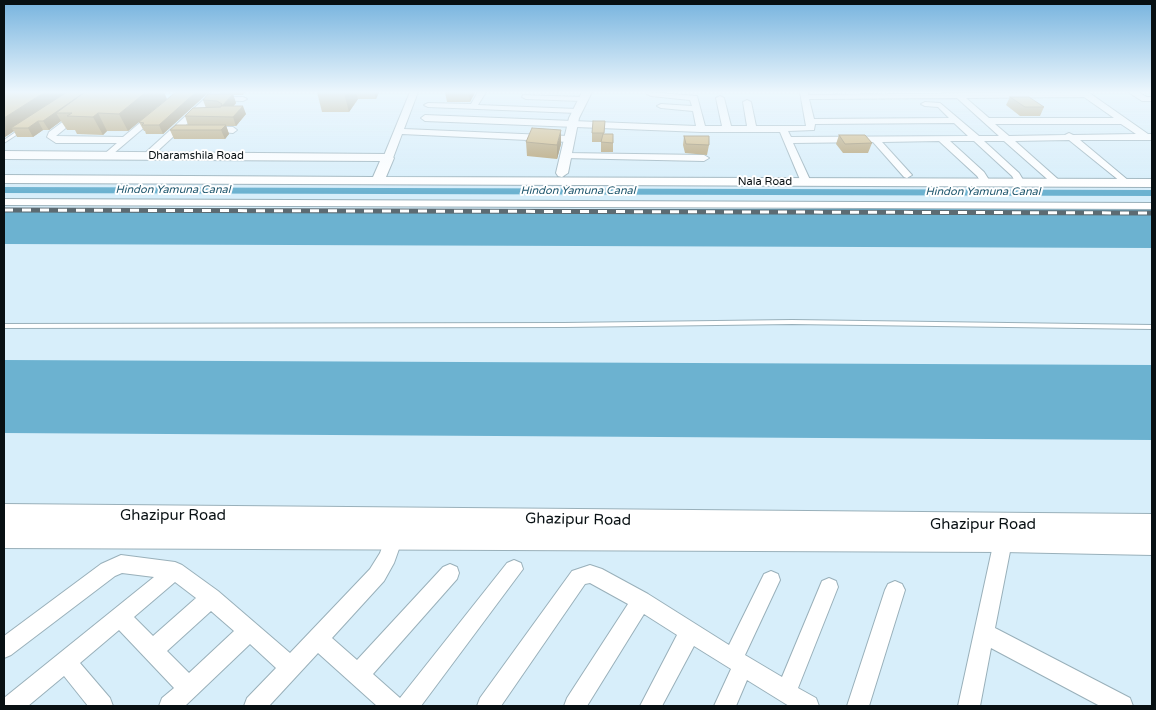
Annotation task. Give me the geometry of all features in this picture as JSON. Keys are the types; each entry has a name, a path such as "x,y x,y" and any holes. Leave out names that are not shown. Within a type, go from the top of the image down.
{"main road":[{"name":"Ghazipur Road","path":"4,515 396,528 1005,533 1152,543"},
{"name":"Ghazipur Road","path":"1005,533 1152,525"},
{"name":"Ghazipur Road","path":"10,538 396,528"}],"street":[{"path":"63,125 51,137 56,140 126,140"},
{"path":"107,156 143,125"},
{"path":"147,156 181,125"},
{"path":"4,179 383,168 400,125"},
{"path":"562,173 573,125"},
{"path":"602,125 701,129 809,129 812,128 811,125"},
{"path":"962,125 1018,179"},
{"path":"992,125 1053,179"},
{"path":"1055,125 1121,179"},
{"path":"1130,125 1150,138"},
{"path":"177,129 186,129"},
{"path":"196,129 233,130"},
{"path":"783,129 804,178"},
{"path":"398,131 569,139"},
{"path":"788,140 1150,138"},
{"path":"876,139 907,174"},
{"path":"942,139 984,179"},
{"name":"Dharamshila Road","path":"4,155 147,156 383,168"},
{"path":"566,156 704,158"},
{"name":"Dharamshila Road","path":"4,162 383,168"},
{"name":"Nala Road","path":"383,168 756,178 1121,179 1152,175"},
{"name":"Nala Road","path":"383,168 756,178"},
{"name":"Nala Road","path":"804,178 907,174 984,179"},
{"name":"Nala Road","path":"1121,179 1152,183"},
{"path":"4,202 1152,206"},
{"path":"260,705 291,667 377,575 388,557 396,528"},
{"path":"973,705 984,633 1005,533"},
{"path":"4,648 114,567 121,564 175,571 212,598 291,667"},
{"path":"408,706 514,570"},
{"path":"12,706 175,571"},
{"path":"358,676 450,573"},
{"path":"488,706 579,578 584,574 595,575 641,601 808,706"},
{"path":"725,706 738,662 771,580"},
{"path":"786,692 829,587"},
{"path":"858,706 895,590"},
{"path":"153,650 212,598"},
{"path":"575,706 641,601"},
{"path":"120,617 190,688"},
{"path":"170,706 249,631"},
{"path":"651,706 690,632"},
{"path":"984,633 1122,706"},
{"path":"318,639 393,706"},
{"path":"66,662 96,704"}],"lane":[{"path":"4,142 29,126"},
{"path":"4,326 564,326 792,322 1152,327"}],"water":[{"path":"4,209 1152,209 1152,248 4,244"},
{"path":"4,360 1152,365 1152,440 4,433"}],"building":[{"path":"15,125 32,125 28,128 11,128"},
{"path":"176,125 226,125 221,130 170,130"},
{"path":"593,125 605,125 604,133 592,133"},
{"path":"532,128 561,130 557,145 526,142"},
{"path":"603,134 613,134 613,143 601,142"},
{"path":"839,135 865,135 872,143 845,144"},
{"path":"684,136 709,136 709,145 686,144"}],"waterway":[{"name":"Hindon Yamuna Canal","path":"4,190 1152,193"}],"railway":[{"path":"4,210 1152,213"}]}
